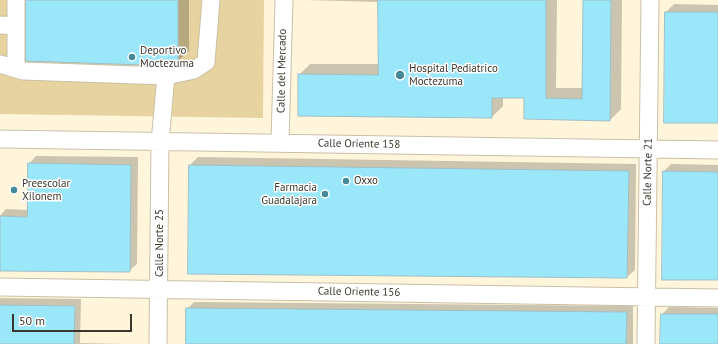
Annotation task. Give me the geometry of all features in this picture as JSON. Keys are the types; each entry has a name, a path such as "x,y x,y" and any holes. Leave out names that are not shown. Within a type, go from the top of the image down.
{"street":[{"path":"16,0 8,25 16,69"},
{"path":"0,64 23,72 166,76 194,70 206,62 211,0"},
{"name":"Calle del Mercado","path":"280,142 284,0"},
{"name":"Calle Norte 21","path":"646,344 650,0"},
{"name":"Calle Norte 25","path":"158,344 160,290 160,142 166,76"},
{"name":"Calle Oriente 158","path":"0,139 160,142 280,142 648,150 718,150"},
{"name":"Calle Oriente 156","path":"0,287 718,298"}],"shaded area":[{"name":"Deportivo Moctezuma","path":"0,0 264,0 263,118 0,114"}],"building":[{"path":"26,0 178,0 178,63 167,65 144,65 26,61"},
{"path":"378,0 546,0 546,98 582,99 583,0 611,0 610,121 524,119 524,98 492,98 492,118 298,116 298,74 378,75"},
{"path":"665,12 718,12 718,123 664,123"},
{"path":"28,163 131,165 130,272 0,271 0,216 27,217"},
{"path":"189,165 629,171 627,278 188,274"},
{"path":"663,171 718,172 718,280 662,280"},
{"path":"0,305 75,306 74,344 0,344"},
{"path":"186,308 627,312 626,344 186,344"},
{"path":"661,314 718,314 718,344 660,344"}],"place":[{"name":"Deportivo Moctezuma","path":"132,57"},
{"name":"Hospital Pediatrico Moctezuma","path":"400,75"},
{"name":"Oxxo","path":"346,181"},
{"name":"Preescolar Xilonem","path":"14,190"},
{"name":"Farmacia Guadalajara","path":"325,194"}]}
